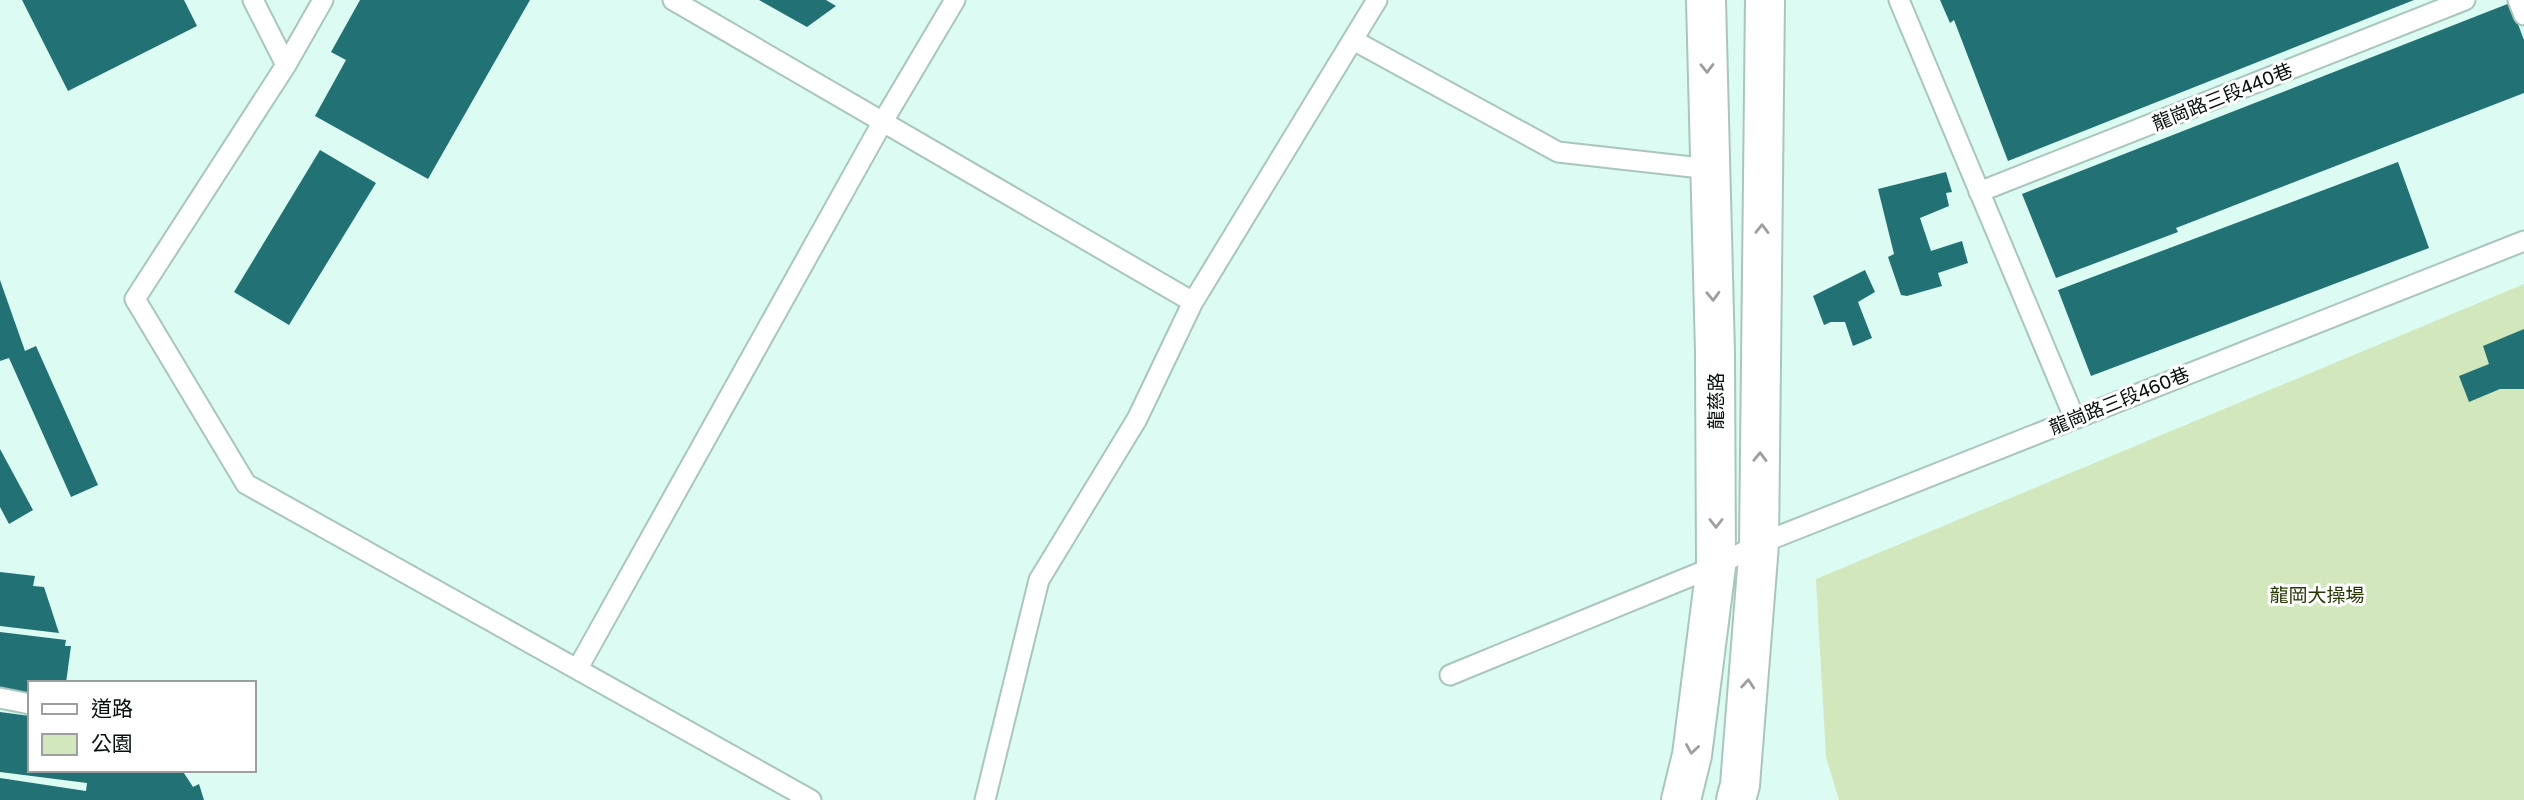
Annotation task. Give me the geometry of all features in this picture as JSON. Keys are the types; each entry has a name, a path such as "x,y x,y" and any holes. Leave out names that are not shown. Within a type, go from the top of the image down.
{"street":[{"name":"龍慈路","path":"1681,800 1692,755 1716,566 1706,0"},
{"path":"1741,795 1759,544 1765,0"}],"lane":[{"path":"253,0 286,65"},
{"path":"323,0 286,65 135,299 246,484 578,667 811,800"},
{"path":"673,0 1193,302"},
{"path":"578,667 882,123 955,0"},
{"path":"985,800 1039,580 1137,419 1193,302 1377,0"},
{"path":"1899,0 2074,418"},
{"name":"龍崗路三段440巷","path":"1979,192 2465,0"},
{"path":"2518,0 2524,15"},
{"path":"1353,40 1558,152 1710,169"},
{"name":"龍崗路三段460巷","path":"1450,675 1716,566 1759,544 2524,241"},
{"path":"0,698 28,704"}],"green space":[{"name":"龍岡大操場","path":"2524,284 2524,800 1839,800 1826,757 1816,579"}],"building":[{"path":"22,0 184,0 197,26 68,91"},
{"path":"360,0 530,0 428,179 315,116 346,60 331,52"},
{"path":"759,0 826,0 836,6 807,27"},
{"path":"1940,0 2414,0 2008,161 1954,20 1950,23"},
{"path":"2510,3 2524,40 2524,93 2176,228 2178,232 2056,278 2022,194"},
{"path":"320,150 376,183 289,325 234,292"},
{"path":"2398,162 2429,248 2091,376 2058,290"},
{"path":"1946,172 1952,192 1946,193 1949,206 1920,218 1931,251 1962,241 1968,263 1938,273 1942,286 1907,296 1901,295 1888,257 1894,254 1878,189"},
{"path":"1865,270 1875,292 1858,302 1872,338 1853,346 1845,322 1824,325 1813,296"},
{"path":"0,280 25,351 36,346 98,485 71,497 9,358 0,361"},
{"path":"2524,329 2524,389 2500,389 2469,402 2459,376 2489,364 2483,346"},
{"path":"0,449 33,510 9,524 0,507"},
{"path":"0,572 35,576 33,586 44,587 59,633 0,626"},
{"path":"0,632 66,640 65,646 71,646 66,681 28,681 28,696 0,692"},
{"path":"0,712 28,716 28,772 183,772 193,787 199,784 204,800 0,800 0,778 86,791 87,783 0,772"}]}
